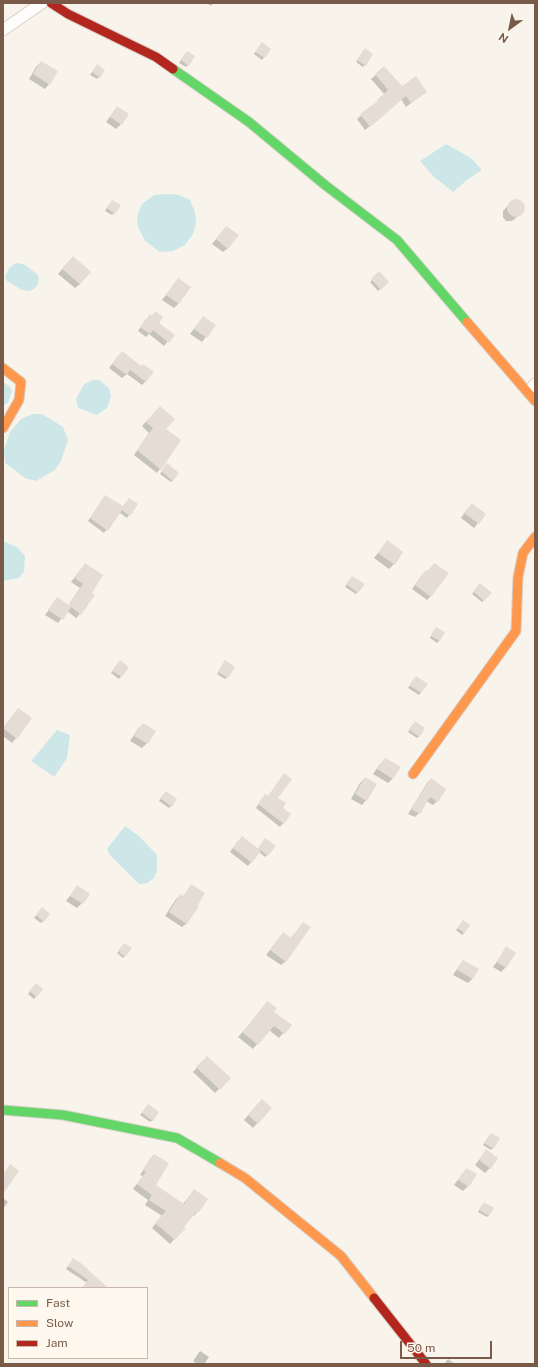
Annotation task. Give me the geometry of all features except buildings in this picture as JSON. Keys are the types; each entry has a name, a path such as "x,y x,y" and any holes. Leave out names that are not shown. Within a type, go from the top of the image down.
{"street":[{"path":"3,30 42,3"},
{"path":"51,3 68,14 156,57 249,122 325,185 397,240 531,388 535,401"},
{"path":"3,368 21,382 19,400 3,428"},
{"path":"413,774 516,631 518,577 524,553 535,537"},
{"path":"3,1110 62,1115 177,1138 245,1178 341,1256 426,1364"}],"water":[{"path":"446,144 471,158 482,170 453,192 433,176 420,161"},
{"path":"154,195 179,195 190,200 195,212 196,224 193,234 185,245 173,251 160,252 145,241 138,227 137,217 142,204"},
{"path":"16,263 24,264 38,275 38,284 34,289 29,291 22,290 7,281 5,277 7,272 10,267"},
{"path":"93,380 99,380 109,388 111,397 107,408 97,415 78,408 76,399 84,384"},
{"path":"3,382 10,387 12,391 8,403 3,405"},
{"path":"33,414 42,414 63,427 68,440 61,461 55,470 36,481 25,478 5,463 4,450 10,432 21,419"},
{"path":"3,541 17,547 25,556 24,571 19,578 3,581"},
{"path":"57,730 70,735 67,758 55,776 53,776 31,761"},
{"path":"125,826 139,836 157,855 157,870 154,878 147,883 139,884 109,854 107,849"}],"traffic: fast":[{"path":"173,69 249,122 325,185 397,240 467,322"},
{"path":"3,1110 63,1115 177,1138 220,1163"}],"traffic: slow":[{"path":"467,322 535,401"},
{"path":"3,368 21,382 19,400 3,428"},
{"path":"413,774 516,631 518,577 523,553 535,537"},
{"path":"220,1163 245,1178 341,1256 374,1298"}],"traffic: jam":[{"path":"51,3 68,14 156,57 173,69"},
{"path":"374,1298 426,1364"}]}
